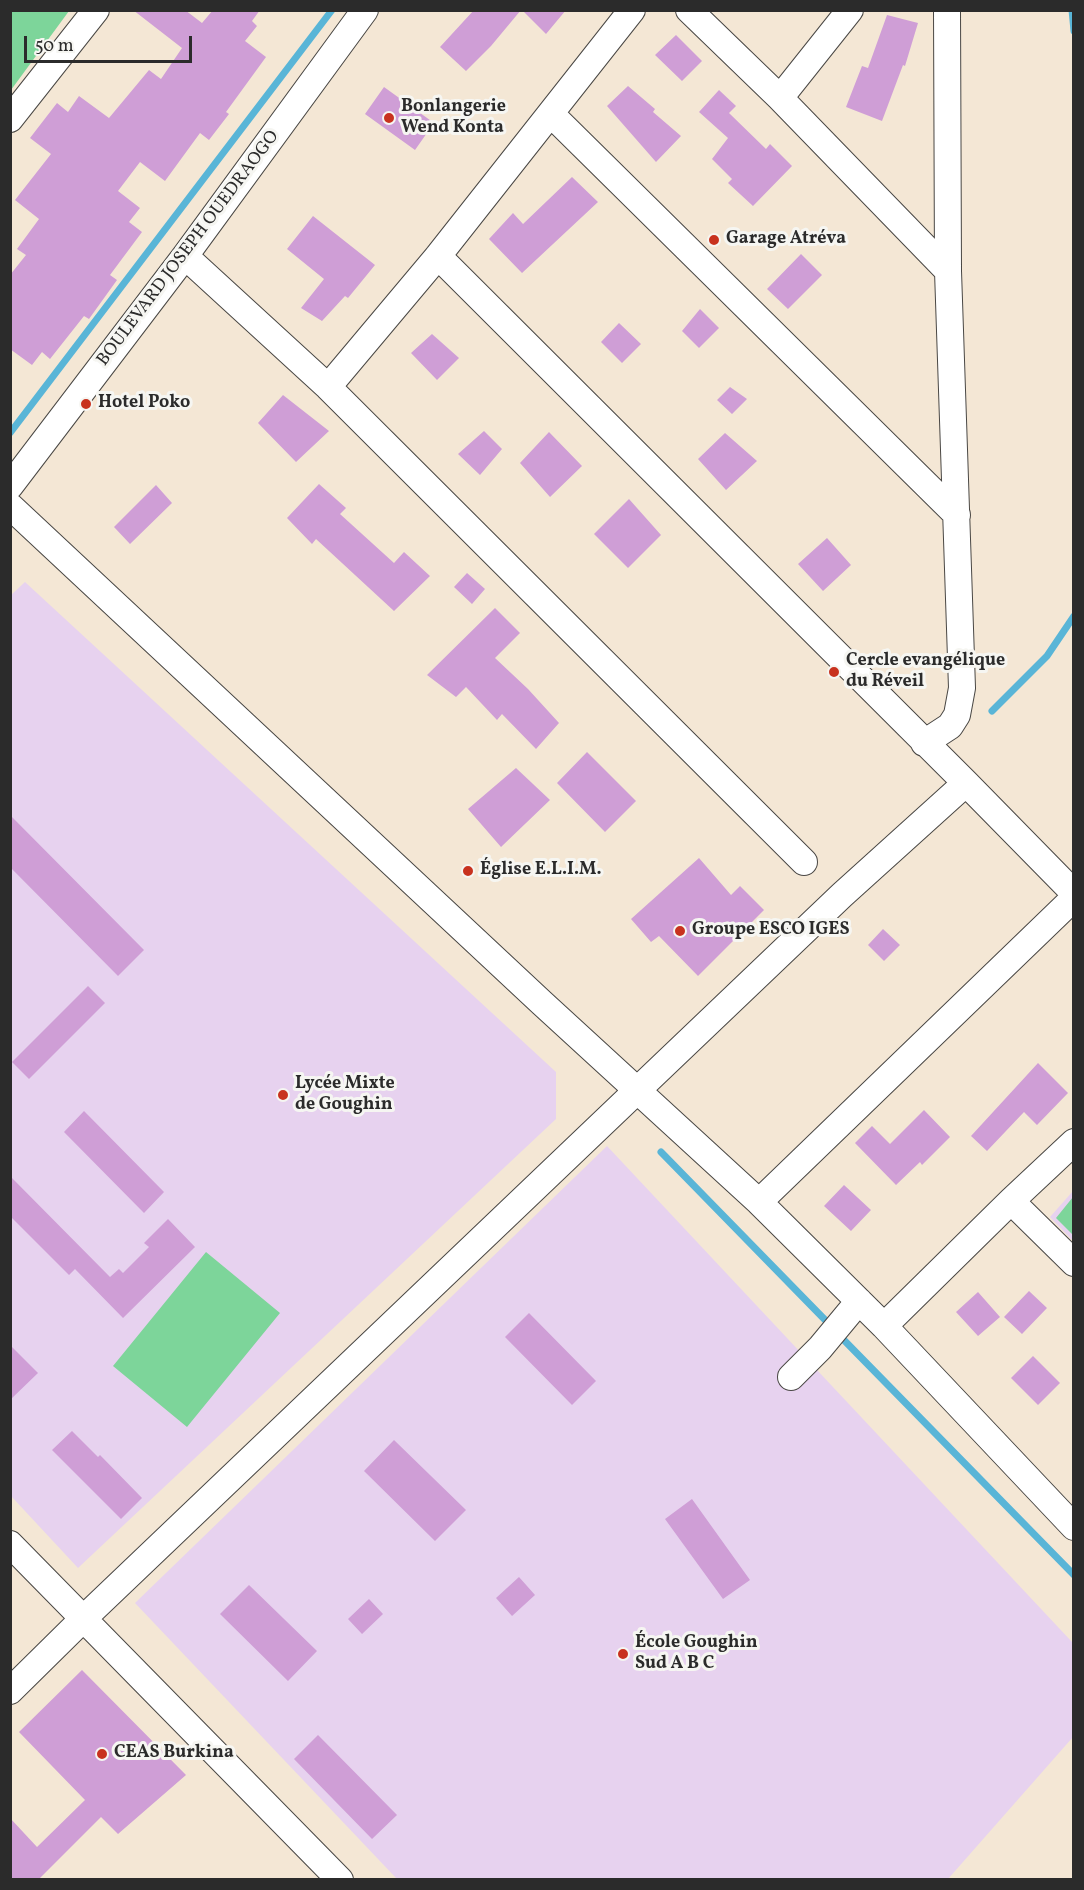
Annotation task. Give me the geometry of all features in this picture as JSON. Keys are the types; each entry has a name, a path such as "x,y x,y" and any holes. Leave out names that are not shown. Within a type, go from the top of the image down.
{"street":[{"path":"10,119 96,10"},
{"name":"BOULEVARD JOSEPH OUEDRAOGO","path":"10,486 185,256 365,10"},
{"path":"328,387 438,256 632,10"},
{"path":"688,10 780,98 948,271"},
{"path":"780,98 850,10"},
{"path":"924,743 950,726 957,715 962,688 948,271 947,10"},
{"path":"551,114 957,515"},
{"path":"185,256 328,387 804,862"},
{"path":"438,256 965,782 1074,896 759,1202"},
{"path":"10,506 542,1003 759,1202 854,1308 884,1326 1074,1527"},
{"path":"10,1691 638,1089 842,895 965,782"},
{"path":"884,1326 1074,1142"},
{"path":"1011,1201 1074,1263"},
{"path":"791,1377 820,1348 854,1308"},
{"path":"10,1544 340,1880"}],"shaded area":[{"name":"Lycée Mixte de Goughin","path":"25,582 556,1072 556,1119 78,1568 11,1496 10,596"},
{"path":"607,1146 1073,1643 1073,1737 948,1879 397,1879 135,1603"},
{"path":"1073,1191 1073,1241 1050,1217"}],"green space":[{"path":"10,11 69,11 11,90"},
{"path":"1073,1197 1073,1235 1056,1218"},
{"path":"206,1252 280,1313 187,1427 113,1366"}],"building":[{"path":"133,10 185,10 202,23 213,10 260,10 252,21 257,26 245,41 266,57 226,112 229,114 209,140 200,133 165,181 140,162 118,191 140,208 129,222 142,232 110,275 117,280 89,319 84,316 50,359 42,352 32,365 10,349 10,275 26,255 17,249 39,219 15,200 51,154 30,138 57,103 68,112 79,96 109,118 149,70 161,79 182,48"},
{"path":"474,10 521,10 491,46 466,71 440,47"},
{"path":"522,10 566,10 546,34"},
{"path":"887,15 918,23 905,66 903,65 882,121 846,107 862,66 868,68"},
{"path":"676,35 702,61 682,81 655,55"},
{"path":"628,86 681,136 656,162 607,106"},
{"path":"384,87 434,123 415,150 365,114"},
{"path":"719,90 736,106 729,113 766,149 770,144 792,166 753,206 728,183 732,179 712,159 728,138 699,112"},
{"path":"572,177 598,202 522,273 489,239 513,213 523,224"},
{"path":"313,216 375,265 348,298 345,296 322,321 301,308 324,279 287,249"},
{"path":"801,254 822,275 788,309 767,289"},
{"path":"700,309 719,328 699,348 682,331"},
{"path":"619,323 641,344 622,363 601,342"},
{"path":"432,334 459,358 437,380 411,353"},
{"path":"730,387 747,399 732,414 717,400"},
{"path":"283,395 329,431 296,462 258,423"},
{"path":"484,431 502,449 480,475 458,454"},
{"path":"549,432 582,466 550,497 520,463"},
{"path":"725,433 757,461 726,490 698,459"},
{"path":"319,484 346,508 340,514 394,563 404,552 430,576 394,611 316,539 312,544 287,518"},
{"path":"156,485 172,503 130,544 114,527"},
{"path":"629,499 661,535 628,568 594,534"},
{"path":"827,538 851,565 823,591 798,564"},
{"path":"467,573 485,589 472,604 454,587"},
{"path":"495,608 520,633 495,658 559,723 536,749 502,714 497,720 466,687 456,697 427,675"},
{"path":"587,752 636,801 605,832 557,783"},
{"path":"516,768 550,800 501,847 468,809"},
{"path":"10,815 144,950 118,976 10,867"},
{"path":"699,858 731,895 740,886 764,910 698,976 659,936 651,942 631,919"},
{"path":"883,929 900,945 884,961 868,945"},
{"path":"88,986 105,1003 29,1079 12,1062"},
{"path":"1038,1063 1068,1093 1037,1125 1024,1112 987,1151 971,1136"},
{"path":"924,1110 950,1137 922,1165 920,1162 896,1185 855,1143 872,1126 890,1144"},
{"path":"84,1111 164,1192 144,1213 64,1132"},
{"path":"10,1176 110,1277 119,1269 123,1273 149,1247 144,1243 168,1219 195,1247 123,1318 75,1269 69,1275 10,1216"},
{"path":"844,1185 871,1210 851,1231 824,1206"},
{"path":"1029,1291 1047,1308 1022,1334 1004,1317"},
{"path":"978,1292 1000,1317 978,1336 956,1312"},
{"path":"529,1313 596,1381 572,1405 505,1337"},
{"path":"10,1345 38,1373 10,1400"},
{"path":"1033,1356 1060,1383 1038,1405 1011,1378"},
{"path":"72,1431 98,1457 100,1455 142,1498 121,1519 52,1450"},
{"path":"394,1440 466,1510 435,1541 364,1471"},
{"path":"692,1499 750,1580 723,1599 665,1519"},
{"path":"519,1577 535,1595 512,1616 496,1598"},
{"path":"249,1585 317,1651 288,1681 220,1614"},
{"path":"369,1599 383,1614 362,1634 348,1619"},
{"name":"CEAS Burkina","path":"82,1670 186,1775 118,1834 101,1817 38,1880 10,1880 10,1818 37,1847 85,1800 19,1732"},
{"path":"318,1735 397,1815 372,1839 294,1759"}],"waterway":[{"path":"10,433 332,10"},
{"path":"1072,10 1074,31"},
{"path":"992,711 1047,656 1074,616"},
{"path":"661,1152 831,1326"},
{"path":"838,1334 1074,1575"}],"place":[{"name":"Bonlangerie Wend Konta","path":"389,118"},
{"name":"Garage Atréva","path":"714,240"},
{"name":"Hotel Poko","path":"86,404"},
{"name":"Cercle evangélique du Réveil","path":"834,672"},
{"name":"Église E.L.I.M.","path":"468,871"},
{"name":"Groupe ESCO IGES","path":"680,931"},
{"name":"Lycée Mixte de Goughin","path":"283,1095"},
{"name":"École Goughin Sud A B C","path":"623,1654"},
{"name":"CEAS Burkina","path":"102,1754"}]}
